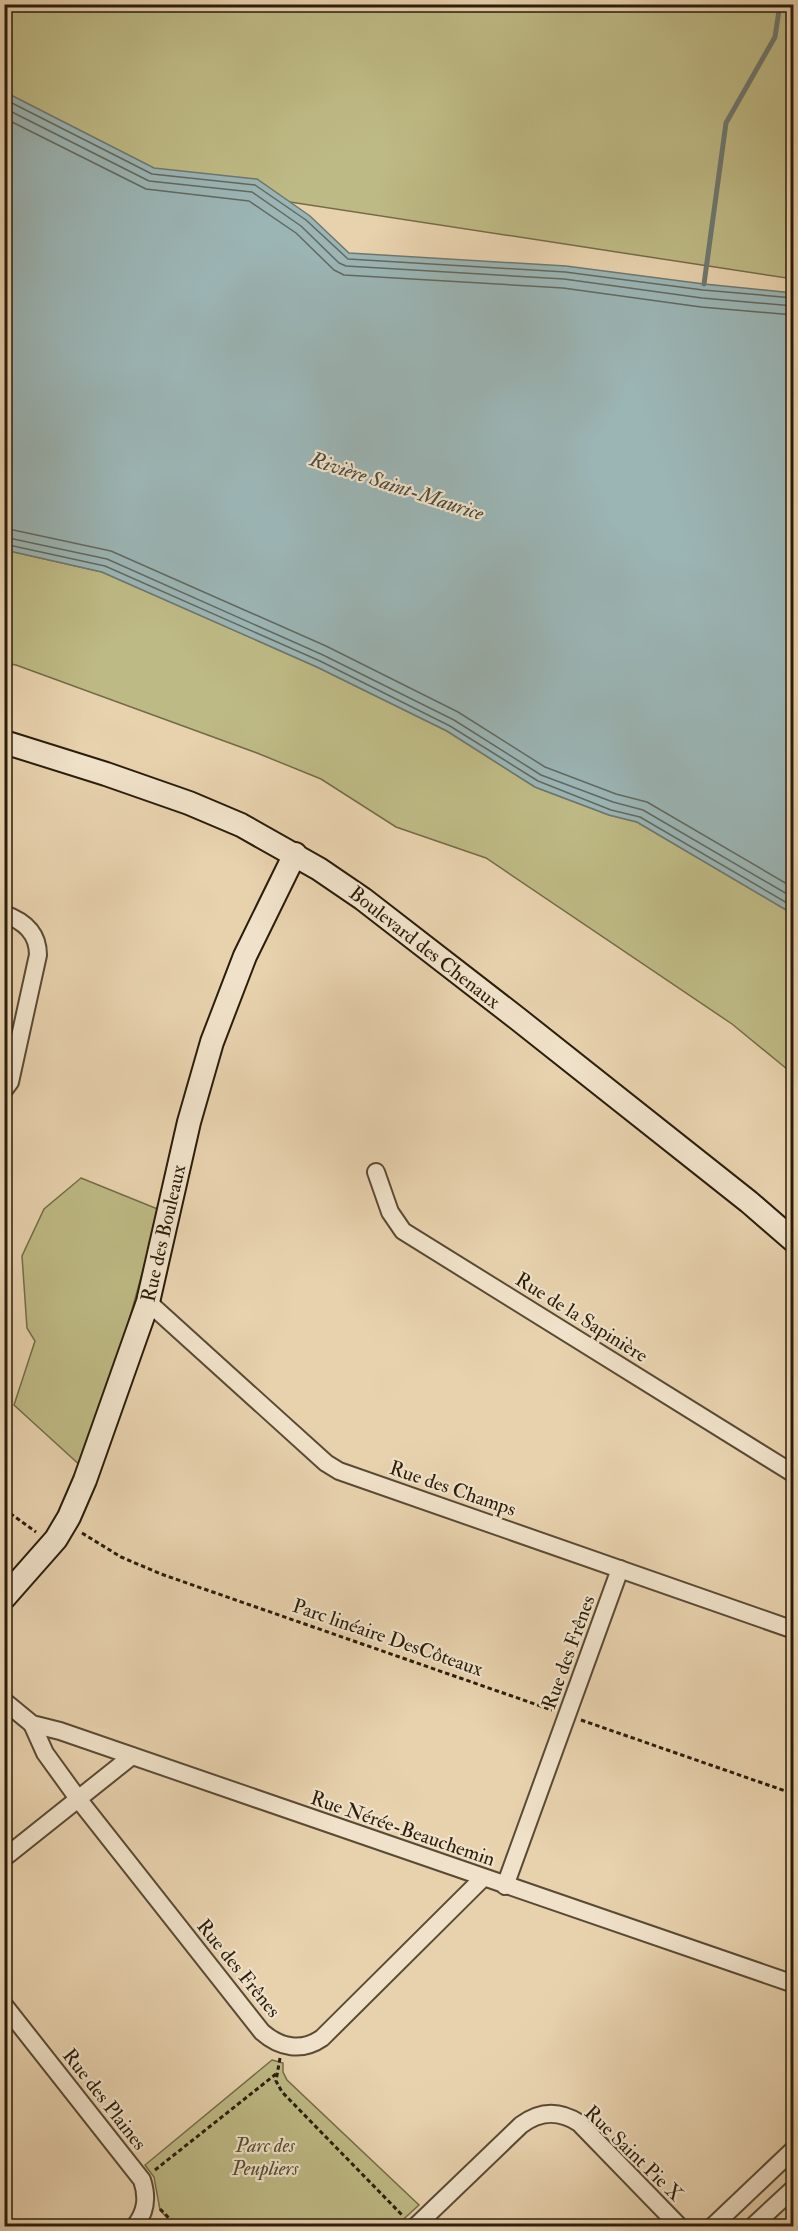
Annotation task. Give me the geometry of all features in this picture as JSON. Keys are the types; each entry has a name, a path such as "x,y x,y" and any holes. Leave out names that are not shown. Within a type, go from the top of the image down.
{"street":[{"name":"Boulevard des Chenaux","path":"4,742 189,803 241,825 295,854 344,885 381,913 724,1182 794,1241"},
{"name":"Rue des Bouleaux","path":"4,1598 48,1549 66,1523 85,1480 148,1302 189,1122 212,1042 245,956 295,854"},
{"path":"4,914 24,924 35,938 38,955 10,1082 4,1090"},
{"name":"Rue de la Sapinière","path":"376,1172 390,1212 403,1231 794,1474"},
{"name":"Rue des Champs","path":"148,1302 332,1468 794,1630"},
{"name":"Rue des Frênes","path":"505,1886 620,1569"},
{"name":"Rue Nérée-Beauchemin","path":"4,1701 32,1724 60,1731 794,1984"},
{"name":"Rue des Frênes","path":"32,1724 45,1753 79,1800 262,2032 268,2038 283,2045 308,2046 322,2038 483,1878"},
{"path":"4,1858 132,1756"},
{"name":"Rue des Plaines","path":"4,2005 142,2180 146,2201"},
{"name":"Rue Saint Pie X","path":"411,2222 521,2125 536,2115 557,2114 572,2119 586,2130 679,2226"},
{"path":"713,2226 794,2149"},
{"path":"753,2226 794,2188"},
{"path":"135,2226 142,2215 146,2201"}],"path":[{"path":"4,1509 36,1532 30,1540"},
{"name":"Parc linéaire DesCôteaux","path":"66,1523 121,1557 161,1575 794,1794"},
{"path":"283,2045 276,2074 278,2086 282,2092 411,2222"},
{"path":"142,2180 276,2074"},
{"path":"146,2201 157,2205 177,2226"}],"green space":[{"path":"4,5 793,5 793,279 166,183 5,110"},
{"path":"5,550 102,572 317,667 447,731 535,787 609,815 637,822 793,914 793,1074 732,1024 486,858 396,827 321,779 257,753 16,665 5,663"},
{"path":"81,1178 160,1210 104,1409 83,1468 14,1405 35,1341 27,1328 22,1256 44,1209"},
{"name":"Parc des Peupliers","path":"272,2060 283,2063 283,2072 287,2080 419,2205 396,2226 174,2226 160,2210 154,2177 145,2165"}],"water":[{"name":"Rivière Saint-Maurice","path":"5,92 154,168 257,179 310,216 349,253 566,266 793,293 793,914 637,822 609,815 535,787 447,731 317,667 102,572 5,550"}],"waterway":[{"path":"704,284 726,123 775,37 780,4"}]}
